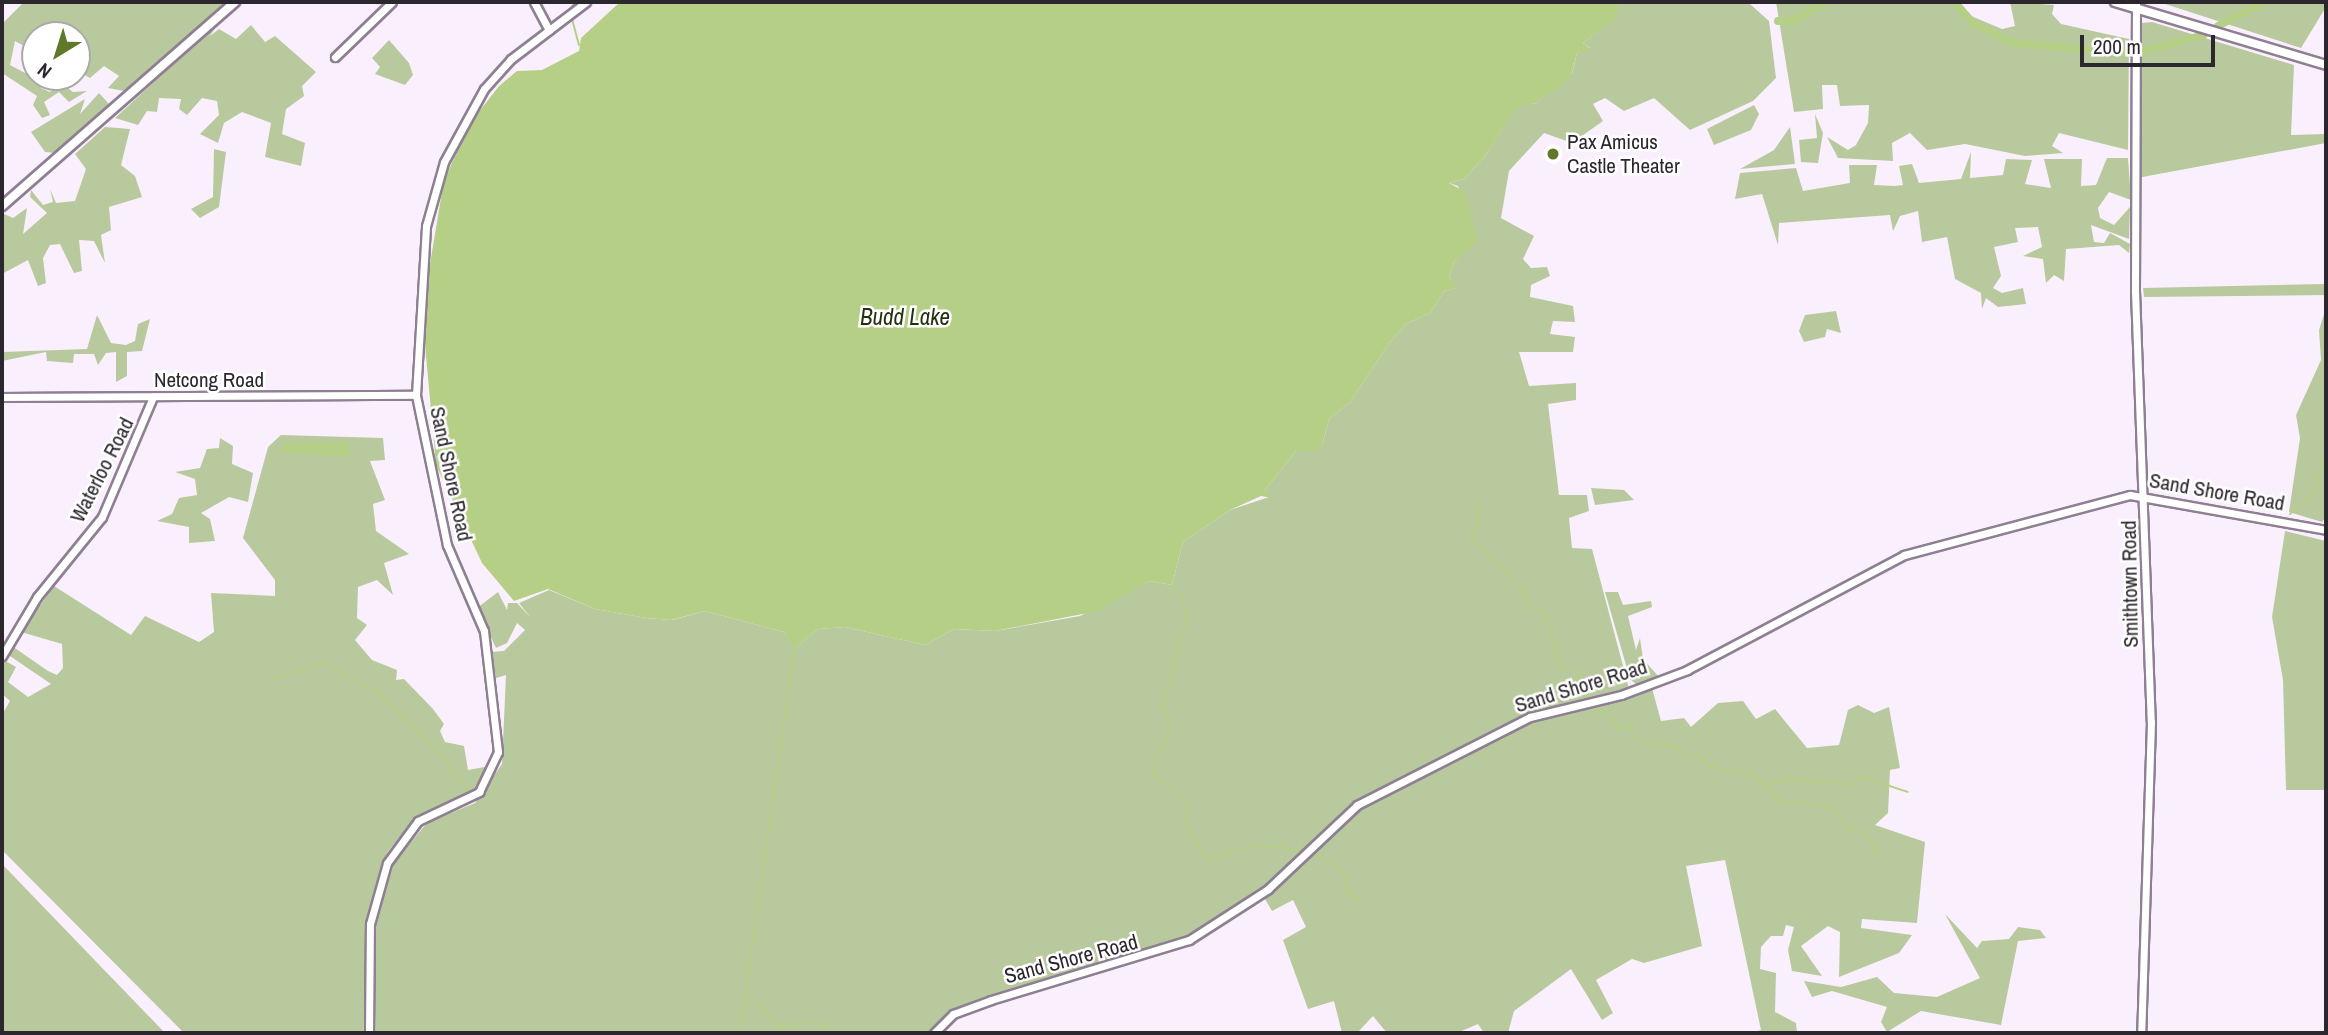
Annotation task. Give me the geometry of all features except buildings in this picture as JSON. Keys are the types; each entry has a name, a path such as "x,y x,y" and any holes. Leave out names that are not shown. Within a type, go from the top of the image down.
{"main road":[{"path":"2,206 235,2"},
{"path":"2115,2 2136,5 2326,65"}],"street":[{"path":"335,57 392,2"},
{"path":"534,2 550,30"},
{"name":"Sand Shore Road","path":"369,1033 370,924 387,863 418,821 480,792 498,752 484,631 444,535 416,395 420,263 444,162 491,79 586,2"},
{"name":"Smithtown Road","path":"2136,5 2135,291 2145,495 2150,771 2141,1033"},
{"name":"Netcong Road","path":"2,397 416,395"},
{"name":"Waterloo Road","path":"2,656 37,597 102,517 153,397"},
{"name":"Sand Shore Road","path":"934,1033 953,1014 991,1000 1189,940 1264,892 1351,808 1507,727 1687,670 1904,555 2102,499 2145,495 2326,530"}],"shaded area":[{"path":"24,2 226,2 124,91 108,88 119,76 104,66 91,77 91,21 21,21 21,44 15,41 10,65 21,71 21,85 2,73 2,24"},
{"path":"1619,2 1750,4 1769,21 1776,78 1753,101 1690,130 1654,98 1624,111 1605,98 1593,104 1603,121 1572,143 1544,133 1509,171 1501,218 1534,236 1523,259 1531,268 1547,267 1550,276 1531,285 1530,297 1573,306 1575,322 1553,321 1550,334 1575,337 1573,352 1519,352 1529,386 1576,383 1576,400 1548,404 1559,495 1587,495 1589,511 1569,518 1572,548 1592,549 1631,696 1652,688 1661,721 1684,718 1691,727 1718,703 1743,701 1756,719 1775,709 1807,748 1839,745 1848,710 1858,705 1874,713 1889,707 1900,768 1890,770 1888,813 1875,825 1925,842 1917,923 1862,919 1861,928 1912,935 1899,953 1839,977 1840,932 1828,926 1801,946 1822,976 1792,971 1788,950 1794,927 1786,925 1783,936 1771,936 1761,947 1760,969 1776,973 1775,1012 1796,1023 1797,1033 1750,1033 1761,1030 1725,860 1686,866 1702,946 1644,963 1632,959 1596,980 1613,1013 1602,1020 1571,969 1514,1011 1508,1033 1484,1033 1478,1024 1457,1033 1387,1033 1373,1016 1357,1033 1342,1033 1334,1001 1308,1009 1283,940 1306,927 1293,900 1272,911 1262,894 1165,950 953,1013 934,1033 373,1033 373,933 394,862 427,823 475,803 502,764 506,675 496,678 491,652 504,651 525,630 517,623 507,643 496,648 477,608 498,592 507,610 508,603 517,603 531,618 519,603 549,590 595,609 646,618 672,620 705,611 784,632 796,647 818,629 845,627 925,645 954,629 995,631 1080,616 1149,581 1172,585 1183,542 1230,510 1269,497 1265,490 1296,451 1322,445 1329,419 1350,402 1390,342 1406,324 1430,313 1444,291 1456,288 1449,277 1454,262 1477,239 1458,186 1449,183 1464,179 1485,156 1517,106 1536,103 1572,74 1577,53 1590,48 1583,43 1615,19"},
{"path":"1776,2 1960,2 1971,16 2002,29 2015,26 2010,2 2054,5 2052,14 2061,24 2129,39 2128,150 2059,133 2052,146 2063,153 2025,156 1965,144 1927,150 1910,133 1892,143 1893,161 1838,158 1827,137 1848,150 1856,145 1868,123 1869,105 1840,106 1837,85 1822,85 1823,109 1794,112"},
{"path":"2159,2 2326,2 2326,7 2301,48"},
{"path":"2152,22 2294,65 2291,135 2326,134 2326,143 2137,178 2139,35 2141,23"},
{"path":"218,23 210,36 219,29 236,39 251,25 265,42 275,36 316,72 302,86 304,96 286,109 282,134 305,143 301,166 265,157 271,123 242,112 224,123 218,143 200,134 219,115 217,101 202,98 187,115 179,109 181,99 159,98 157,112 147,111 138,125 115,118"},
{"path":"389,40 409,63 413,75 405,85 375,74 380,67 372,58"},
{"path":"29,91 87,91 69,102 59,92 44,102 50,115 42,118 33,105 37,96"},
{"path":"99,93 109,104 55,153 45,152 31,132 85,99 80,114"},
{"path":"1754,105 1759,114 1751,130 1714,145 1707,129"},
{"path":"1815,114 1823,133 1818,163 1801,162 1799,140 1817,138"},
{"path":"105,127 130,129 121,165 135,176 142,197 109,207 111,230 101,235 105,263 94,241 79,240 82,271 74,273 60,244 50,245 43,258 46,283 38,286 28,260 2,274 2,213 13,218 27,208 23,234 47,213 30,197 31,190 43,205 53,202 50,189 56,203 75,201 86,169 75,154"},
{"path":"1790,127 1795,164 1740,169 1774,150"},
{"path":"214,149 226,152 219,207 200,218 191,209 213,197"},
{"path":"1971,152 1970,178 2003,175 2006,159 2032,160 2025,184 2051,188 2044,159 2082,159 2081,186 2096,185 2107,158 2128,158 2131,200 2109,192 2098,208 2100,218 2114,225 2130,207 2129,239 2091,225 2094,242 2104,243 2110,233 2130,244 2129,253 2119,245 2066,249 2064,281 2054,275 2046,283 2043,259 2023,256 2042,247 2038,227 2015,228 2018,242 1994,247 2001,276 1993,288 2002,293 2023,288 2026,304 1998,307 1986,298 1982,309 1981,293 1955,279 1947,237 1922,242 1918,211 1900,216 1893,231 1890,215 1779,223 1778,245 1762,194 1735,199 1740,173 1796,168 1803,191 1850,183 1849,165 1877,165 1874,185 1903,185 1899,166 1912,164 1919,183 1961,179"},
{"path":"2326,284 2326,295 2144,297 2143,288"},
{"path":"2326,308 2326,517 2322,522 2289,512 2300,438 2296,415 2321,360 2319,330"},
{"path":"1836,311 1841,333 1827,329 1825,337 1804,342 1799,331 1805,315"},
{"path":"97,315 111,343 126,345 135,341 138,324 150,319 142,351 127,352 127,376 116,382 116,352 106,353 98,365 94,354 74,354 73,363 47,361 46,352 2,361 2,352 87,349"},
{"path":"281,435 383,438 385,460 370,461 385,500 373,504 376,531 409,554 384,563 393,595 377,580 358,587 357,618 367,625 355,640 372,660 397,670 396,680 404,679 433,709 444,724 440,731 445,742 464,746 468,770 490,766 469,796 415,817 387,853 365,930 365,1033 184,1033 2,850 2,715 10,701 2,694 2,659 16,667 8,682 28,697 51,684 7,654 12,646 57,675 63,668 62,644 21,632 54,586 131,635 145,616 199,642 214,632 211,593 275,596 275,580 243,538 268,447"},
{"path":"220,438 233,446 232,464 253,473 248,502 229,497 201,513 210,519 215,541 189,543 189,527 157,521 172,514 179,498 197,495 195,479 175,472 200,468 207,449 219,448"},
{"path":"1591,488 1624,490 1634,500 1595,505"},
{"path":"2285,531 2326,541 2326,790 2286,790 2283,680 2272,617"},
{"path":"1605,592 1618,592 1623,605 1651,601 1652,607 1628,616 1636,650 1640,638 1643,659 1659,677 1637,685 1630,679"},
{"path":"2,864 165,1033 2,1033"},
{"path":"1945,914 1977,948 1982,941 2009,939 2018,927 2040,930 2046,938 2018,941 2001,1025 1921,1011 1887,1032 1881,1022 1887,1007 1832,991 1812,997 1804,981 1841,987 1877,977 1894,993 1937,997 1980,978"}],"water":[{"name":"Budd Lake","path":"620,2 1619,2 1616,19 1583,43 1591,49 1577,53 1571,77 1536,103 1517,107 1485,156 1464,179 1449,183 1464,191 1478,240 1454,262 1449,277 1457,288 1444,291 1430,313 1406,324 1390,342 1350,402 1329,419 1322,445 1315,452 1296,451 1265,490 1272,498 1261,496 1230,510 1183,542 1172,585 1149,581 1098,611 995,631 954,629 925,645 845,627 818,629 795,648 784,632 705,611 671,620 646,618 595,609 548,589 514,601 482,563 436,465 422,312 444,180 471,122 499,86 517,71 542,70 579,51 581,38"},
{"path":"347,442 351,457 278,452 284,443"}],"waterway":[{"path":"570,12 574,2"},
{"path":"1778,21 1793,21 1826,2"},
{"path":"1954,2 1973,23 2013,43 2131,53"},
{"path":"2218,26 2263,2"},
{"path":"572,19 579,45"},
{"path":"2138,53 2204,35"},
{"path":"2290,514 2313,495 2326,451"},
{"path":"1478,500 1478,525 1470,538 1514,579"},
{"path":"1172,585 1183,597 1187,619 1163,706 1171,724 1152,773 1190,804 1184,821 1207,860 1254,845 1301,850"},
{"path":"1517,585 1524,585 1528,607 1547,613 1559,667 1571,669"},
{"path":"740,1033 795,648"},
{"path":"271,679 325,663 379,694 438,751 470,793"},
{"path":"1576,669 1588,699"},
{"path":"1589,708 1601,709 1618,728 1632,725 1632,734 1646,742 1676,746 1686,758 1699,756 1711,767 1755,775 1765,785 1792,779 1848,785 1862,777 1908,792"},
{"path":"1766,786 1777,800 1831,806 1847,827 1868,835 1880,859"},
{"path":"478,798 489,793"},
{"path":"1311,853 1334,864 1346,877 1346,893 1361,901"},
{"path":"744,1003 760,1004 779,1028 813,1020 836,1033"}],"place":[{"name":"Pax Amicus Castle Theater","path":"1553,154"}]}
